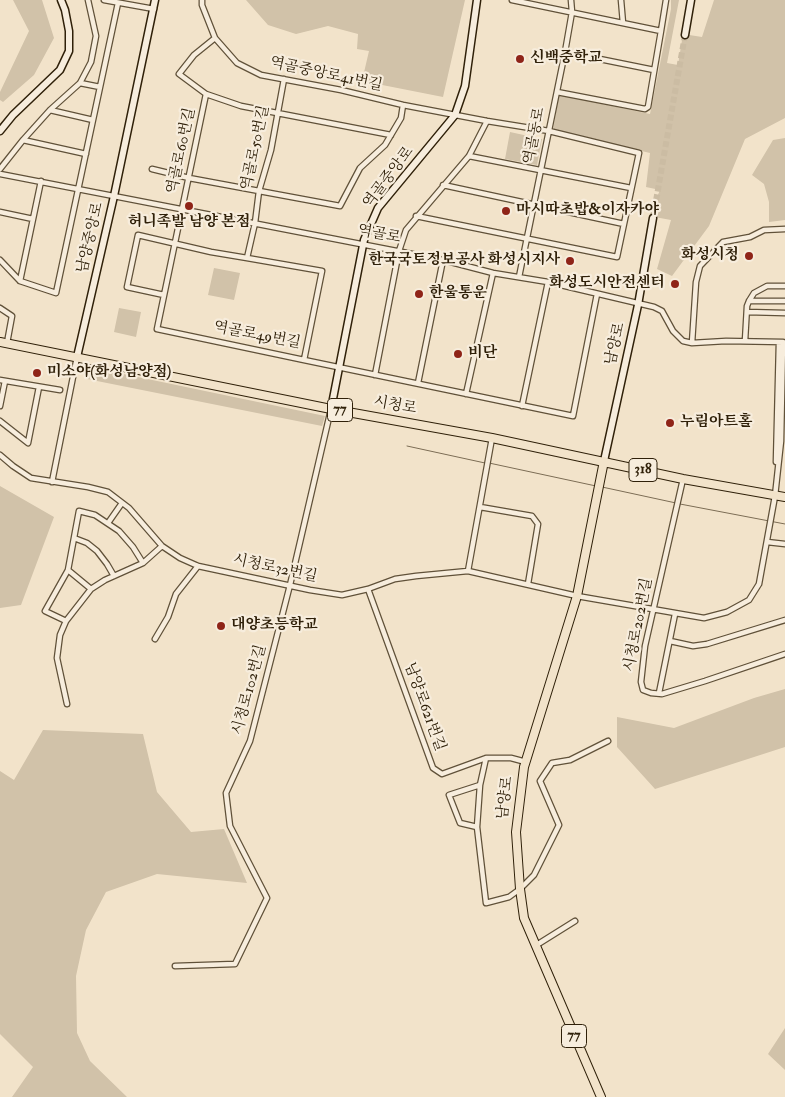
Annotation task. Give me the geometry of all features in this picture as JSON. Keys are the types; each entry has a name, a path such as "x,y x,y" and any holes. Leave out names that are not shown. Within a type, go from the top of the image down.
{"main road":[{"name":"시청로","path":"4,342 332,409 492,438 683,479 785,497"},
{"name":"남양로","path":"599,1097 524,918 516,832 526,762 576,596 604,461"}],"street":[{"path":"0,131 13,115 60,70 63,64 69,51 69,32 61,0"},
{"path":"0,169 50,110 80,83 91,62 96,36 88,0"},
{"path":"104,0 154,9"},
{"name":"남양중앙로","path":"52,482 77,357 114,196 155,0"},
{"name":"역골중앙로41번길","path":"202,0 202,5 215,38 237,63 261,75 341,90 487,122 549,131 639,153 631,188"},
{"name":"역골중앙로","path":"332,409 363,244 378,208 455,115 465,86 477,0"},
{"path":"513,0 661,32"},
{"name":"역골동로","path":"519,277 565,52 572,12 571,0"},
{"path":"621,0 623,23"},
{"path":"557,92 645,109 648,107 666,0"},
{"path":"685,35 692,0"},
{"path":"0,260 20,281 56,293 118,2"},
{"name":"역골로60번길","path":"182,209 206,94 178,74 194,55 215,38"},
{"path":"565,52 654,70"},
{"name":"역골로50번길","path":"255,223 259,191 270,150 284,80"},
{"path":"80,83 100,87"},
{"path":"206,94 241,106 277,114 391,134"},
{"path":"152,169 189,178 340,206 360,168 385,145 401,118 403,105"},
{"path":"50,110 93,120"},
{"path":"375,375 399,251 406,230 468,156 487,122"},
{"path":"23,140 86,154"},
{"path":"416,216 617,257 631,188 468,156"},
{"name":"역골로","path":"0,174 399,251 492,273 548,282 638,305 654,307 662,311 678,337 683,341 692,343"},
{"path":"20,281 42,181"},
{"path":"443,185 624,224"},
{"name":"역골로49번길","path":"182,209 157,328 304,360 322,271 247,258"},
{"path":"0,212 33,219"},
{"name":"남양로","path":"604,461 638,305 653,218"},
{"path":"164,295 127,287 138,235 211,252 247,258 255,223"},
{"path":"782,342 692,343 696,282 700,266 723,242 750,237 764,230 785,229"},
{"path":"418,383 443,260"},
{"path":"466,394 492,273"},
{"path":"522,406 548,282"},
{"path":"745,341 749,301 754,293 767,286 785,286"},
{"path":"304,360 572,416 597,294"},
{"path":"749,301 785,301"},
{"path":"0,308 12,316 4,342"},
{"path":"747,312 785,313"},
{"name":"시청로32번길","path":"0,455 32,478 108,492 129,508 162,546 180,558 198,566 342,595 395,580 468,570 576,596 704,618 727,612 749,600 759,584 775,496 780,441 782,342"},
{"path":"0,406 2,380 60,390"},
{"path":"0,421 28,443 39,387"},
{"name":"시청로102번길","path":"174,966 235,964 267,898 230,826 226,792 250,741 332,409"},
{"path":"468,570 492,438"},
{"name":"시청로202번길","path":"659,693 644,690 641,682 645,646 683,479"},
{"path":"108,523 122,503"},
{"path":"480,507 532,516 538,524 528,584"},
{"path":"66,621 45,611 68,570 79,511 108,523 119,531 143,564"},
{"path":"74,538 97,551 114,576"},
{"path":"767,542 785,544"},
{"path":"67,704 58,658 60,635 66,621 91,589 105,580 143,564 162,546"},
{"path":"155,639 168,617 176,594 198,566"},
{"path":"68,570 91,589"},
{"name":"남양로621번길","path":"368,589 432,768 442,774 486,758"},
{"path":"675,614 659,693 705,681 785,654"},
{"path":"670,641 694,646 707,644 785,620"},
{"path":"526,762 511,758 486,758 480,785 477,827 486,903 509,897 534,875 559,824 540,781 552,763 570,760 608,741"},
{"path":"477,827 460,823 449,795 480,785"},
{"path":"535,946 575,921"}],"shaded area":[{"path":"13,0 42,0 54,38 34,75 3,102 0,100 0,92 29,31"},
{"path":"246,0 465,0 443,97 362,81 369,51 357,49 358,34 328,26 296,34 268,25"},
{"path":"671,0 679,0 667,63 678,65 683,34 702,37 714,0 785,0 785,118 745,139 709,226 672,276 657,269 671,220 649,216 660,190 646,187 650,153 553,130 559,95 650,114 671,9"},
{"path":"510,132 542,139 537,165 505,159"},
{"path":"785,138 785,220 769,222 769,202 764,184 752,175 773,140"},
{"path":"214,268 240,273 234,300 208,295"},
{"path":"119,308 141,312 136,337 114,332"},
{"path":"90,367 325,416 322,426 87,379"},
{"path":"0,486 54,517 21,605 0,608"},
{"path":"785,689 785,747 655,789 617,747 617,717 674,728 754,698"},
{"path":"43,730 143,734 157,792 191,832 224,829 247,883 157,874 106,892 86,930 76,976 77,1033 90,1061 127,1097 12,1097 33,1067 0,1034 0,771 14,780"},
{"path":"785,1028 785,1070 768,1054"}],"waterway":[{"path":"407,446 485,463"},
{"path":"489,463 596,486"},
{"path":"602,487 676,503"},
{"path":"680,504 785,524"}],"tunnel":[{"path":"653,218 685,35"}],"place":[{"name":"신백중학교","path":"520,59"},
{"name":"허니족발 남양 본점","path":"189,206"},
{"name":"마시따초밥&이자카야","path":"506,211"},
{"name":"화성시청","path":"749,256"},
{"name":"한국국토정보공사 화성시지사","path":"570,261"},
{"name":"화성도시안전센터","path":"675,284"},
{"name":"한울통운","path":"419,294"},
{"name":"비단","path":"458,354"},
{"name":"미소야(화성남양점)","path":"37,373"},
{"name":"누림아트홀","path":"670,423"},
{"name":"대양초등학교","path":"221,626"}]}
